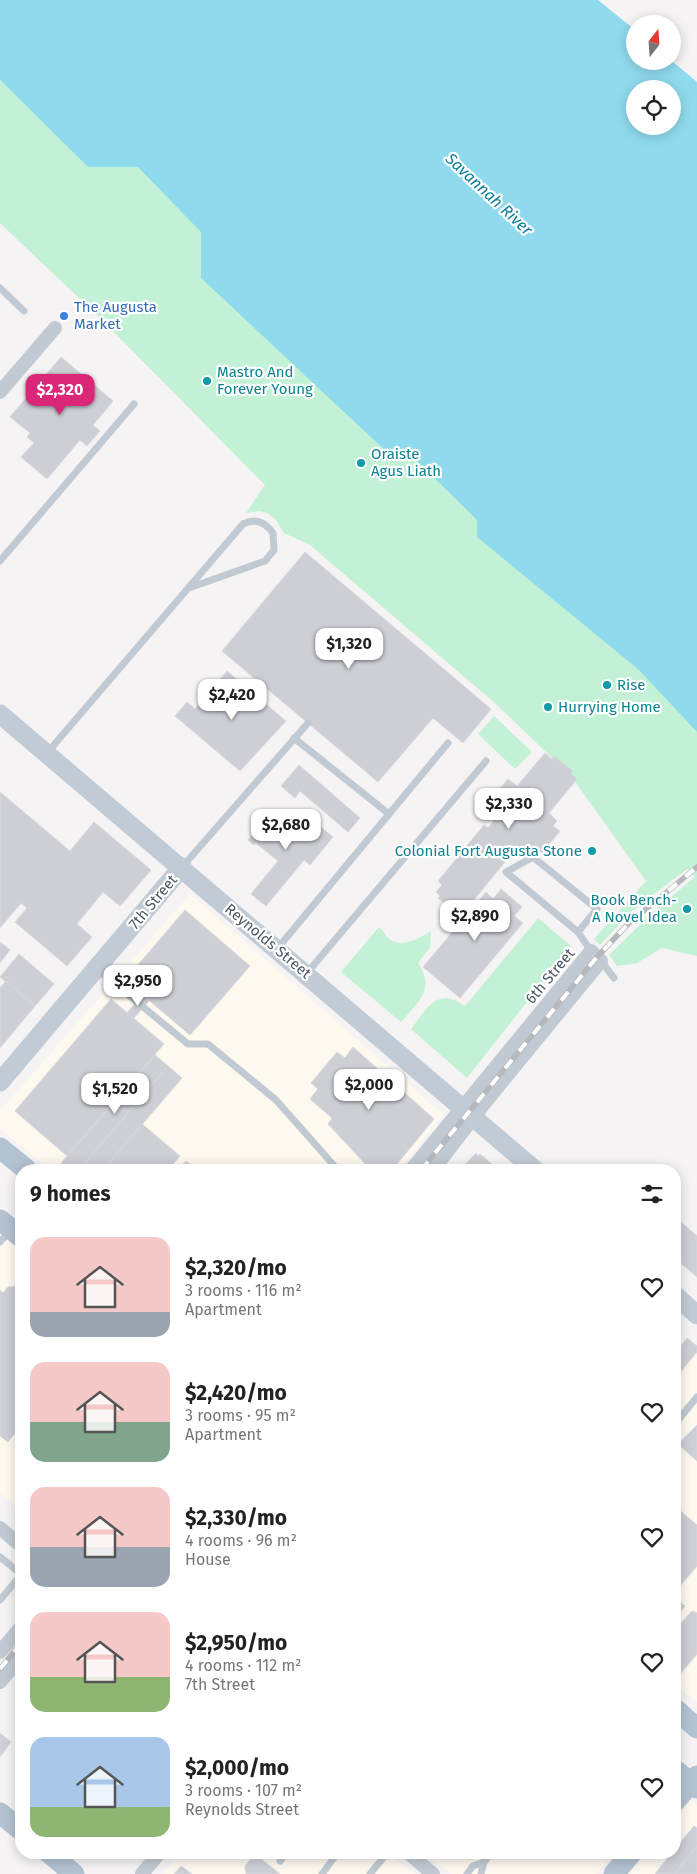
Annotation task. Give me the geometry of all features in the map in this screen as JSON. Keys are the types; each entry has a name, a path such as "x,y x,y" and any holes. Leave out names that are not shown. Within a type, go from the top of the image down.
{"main road":[{"name":"Reynolds Street","path":"0,714 529,1164"},
{"name":"7th Street","path":"0,1082 182,868"},
{"path":"0,1148 20,1164"},
{"path":"681,1300 697,1314"},
{"path":"681,1714 697,1728"},
{"path":"681,1793 690,1779"},
{"path":"0,1813 15,1825"},
{"path":"56,1859 74,1874"},
{"path":"614,1874 627,1859"}],"street":[{"path":"0,392 55,328"},
{"name":"6th Street","path":"417,1164 469,1112 596,956"},
{"name":"6th Street","path":"437,1164 469,1112"},
{"path":"1,1532 15,1542"},
{"path":"0,1652 15,1634"},
{"path":"0,1682 15,1664"},
{"path":"142,1874 154,1859"},
{"path":"414,1859 426,1872"}],"lane":[{"path":"0,288 24,311"},
{"path":"0,560 134,404"},
{"path":"46,754 243,524 249,520 260,522 273,533 274,550 265,561 189,588"},
{"name":"7th Street","path":"182,868 308,723"},
{"path":"294,738 389,814"},
{"path":"278,949 448,743"},
{"path":"306,973 486,761"},
{"path":"578,932 596,910 533,856 506,872 578,932 614,978"},
{"path":"97,968 188,1044 208,1044 276,1100 333,1164"},
{"path":"681,1417 697,1397"},
{"path":"0,1557 15,1570"},
{"path":"0,1600 15,1582"},
{"path":"322,1874 333,1859"},
{"path":"370,1874 382,1859"},
{"path":"481,1874 486,1859"},
{"path":"466,1874 473,1866 484,1862"}],"shaded area":[{"path":"190,894 444,1115 403,1164 43,1164 0,1129 0,1111"},
{"path":"0,1232 15,1244 15,1506 0,1493"},
{"path":"697,1354 697,1702 681,1690 681,1373"},
{"path":"691,1800 697,1805 697,1874 629,1874 642,1859 681,1859 681,1812"},
{"path":"175,1859 396,1859 415,1874 163,1874"},
{"path":"432,1859 609,1859 596,1874 451,1874"}],"green space":[{"path":"0,80 88,167 135,138 697,660 697,956 662,948 637,963 617,966 609,955 653,912 695,877 687,869 631,912 600,945 594,939 646,881 571,776 496,704 310,545 284,533 276,520 268,513 259,511 246,513 265,485 99,317 0,223"},
{"path":"494,716 532,752 515,769 478,734"},
{"path":"538,918 571,946 467,1078 411,1029 428,1007 440,999 455,1000 465,1006"},
{"path":"379,927 389,939 400,943 411,941 431,931 430,947 418,963 425,981 423,995 401,1022 341,972"}],"water":[{"name":"Savannah River","path":"0,0 598,0 626,23 626,70 681,69 697,82 697,732 639,670 477,537 477,520 412,456 390,455 201,278 201,232 138,167 88,167 0,80"}],"building":[{"path":"61,357 113,401 93,425 100,431 87,446 80,440 47,479 21,457 34,443 27,437 30,433 10,417"},
{"path":"305,552 491,709 463,743 433,718 378,782 222,651"},
{"path":"227,671 286,721 240,771 175,716 187,702 195,709"},
{"path":"545,753 552,759 554,756 573,771 571,774 577,779 549,813 557,821 553,826 560,831 542,853 535,848 531,852 525,847 518,855 514,851 468,907 462,902 457,909 452,906 450,908 438,898 440,896 436,892 442,885 438,881 484,825 488,828 494,821 481,811 508,779 517,786"},
{"path":"299,765 360,818 348,832 300,791 295,798 281,786"},
{"path":"0,792 70,851 94,822 151,870 120,906 103,892 77,924 92,937 67,966 15,922 27,908 21,903 0,928"},
{"path":"274,809 303,832 313,821 333,837 310,865 304,860 266,906 251,894 278,861 256,843 254,845 248,840"},
{"path":"501,889 522,907 514,916 523,923 460,998 423,967 486,892 493,899"},
{"path":"185,910 250,966 190,1035 125,980"},
{"path":"0,942 10,950 0,963"},
{"path":"19,954 54,984 35,1006 0,977"},
{"path":"6,981 35,1006 0,1048 0,988"},
{"path":"143,995 149,1001 133,1019 127,1013"},
{"path":"111,999 164,1044 67,1156 15,1111"},
{"path":"353,1047 434,1119 397,1164 365,1164 328,1124 332,1118 310,1099 318,1089 311,1083 337,1052 345,1058"},
{"path":"155,1055 168,1066 84,1164 61,1163"},
{"path":"168,1066 182,1078 108,1164 84,1164"},
{"path":"142,1124 180,1156 173,1164 108,1164"},
{"path":"476,1153 492,1164 466,1164"},
{"path":"681,1222 697,1236 697,1277 681,1263"},
{"path":"15,1286 15,1433 8,1442 0,1436 0,1290 3,1293 8,1287"},
{"path":"687,1338 697,1346 697,1352 681,1371 681,1346"},
{"path":"697,1425 697,1461 681,1447 681,1441"},
{"path":"681,1511 697,1525 697,1566 681,1585"},
{"path":"681,1603 685,1606 681,1611"},
{"path":"692,1611 697,1613 697,1654 681,1673 681,1623"},
{"path":"0,1733 11,1742 0,1757"},
{"path":"694,1826 697,1828 697,1846 675,1874 655,1874 667,1859 681,1859 681,1842"},
{"path":"697,1846 697,1874 675,1874"},
{"path":"251,1859 261,1859 280,1874 246,1874 245,1866"},
{"path":"181,1866 192,1874 174,1874"}],"railway":[{"path":"426,1164 597,957 628,924 697,867"},
{"path":"0,1669 15,1650"}],"place":[{"name":"The Augusta Market","path":"64,316"},
{"name":"Mastro And Forever Young","path":"207,381"},
{"name":"Oraiste Agus Liath","path":"361,463"},
{"name":"Rise","path":"607,685"},
{"name":"Hurrying Home","path":"548,707"},
{"name":"Colonial Fort Augusta Stone","path":"592,851"},
{"name":"Book Bench- A Novel Idea","path":"687,909"}]}
